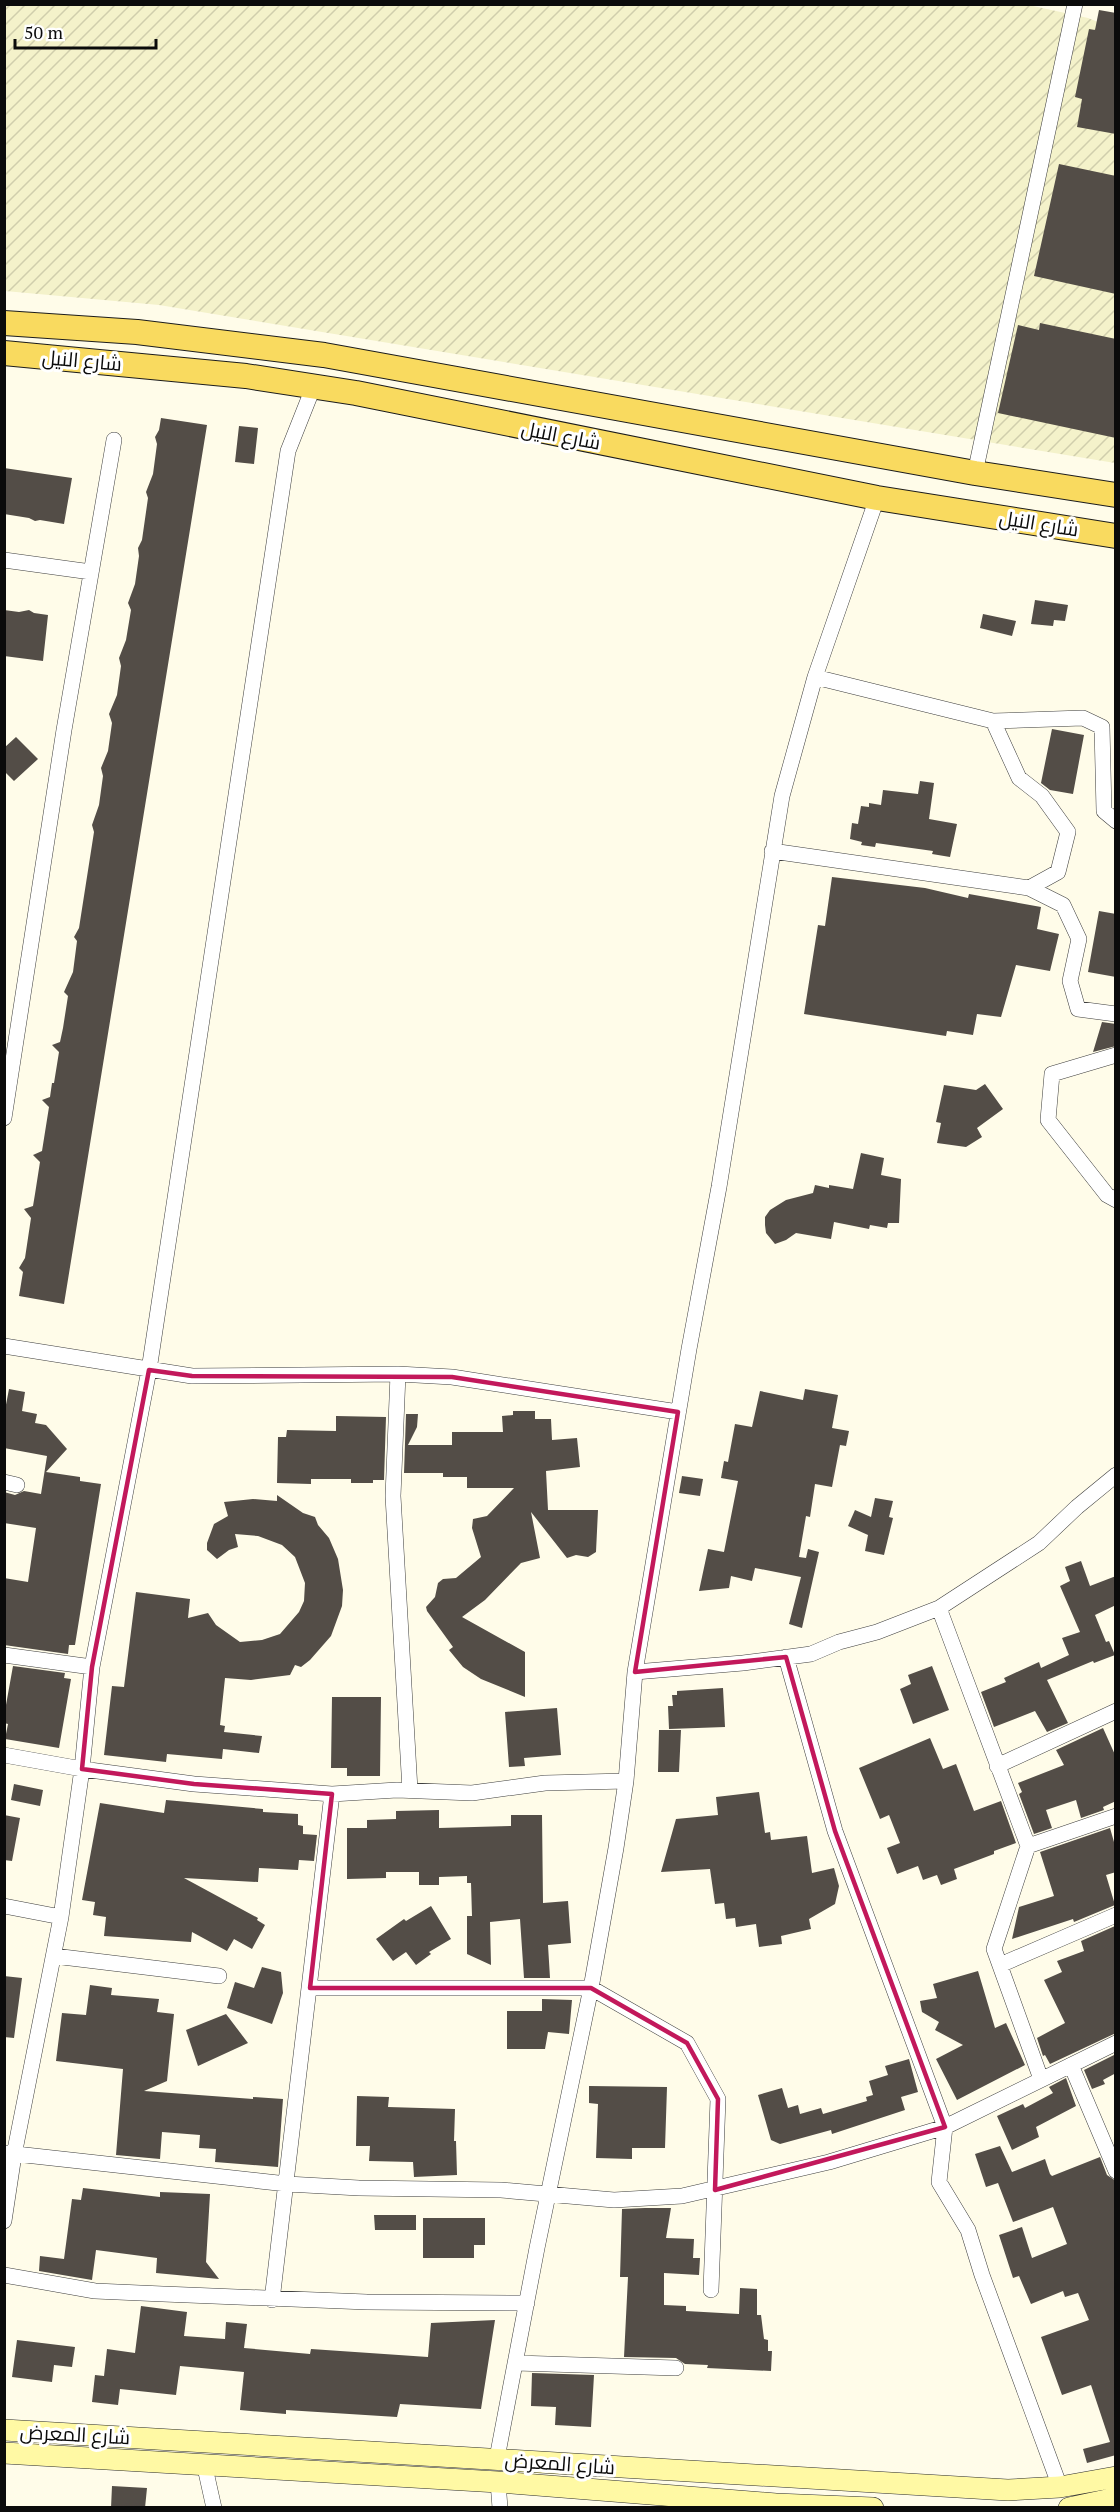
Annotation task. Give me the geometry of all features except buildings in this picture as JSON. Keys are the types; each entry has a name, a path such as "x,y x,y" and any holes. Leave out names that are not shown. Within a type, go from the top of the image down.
{"main road":[{"name":"شارع النيل","path":"4,323 137,332 324,355 975,474 1116,495"},
{"path":"133,364 137,332"},
{"name":"شارع النيل","path":"4,353 246,376 356,393 876,498 1116,536"},
{"name":"شارع المعرض","path":"4,2430 1008,2490 1060,2487 1116,2477"},
{"name":"شارع المعرض","path":"4,2453 498,2482 753,2505 873,2508"},
{"path":"520,2460 538,2485"},
{"path":"1070,2508 1116,2498"}],"street":[{"path":"975,474 1075,4"},
{"path":"4,2221 10,2154 61,1917 82,1769 92,1667 149,1370 288,451 313,388"},
{"path":"4,1118 64,730 114,440"},
{"path":"497,2458 591,1988 626,1782 635,1672 678,1412 719,1187 782,796 815,677 876,498"},
{"path":"4,560 91,572"},
{"path":"815,677 993,721 1083,718 1102,727 1104,811 1116,821"},
{"path":"993,721 1019,778 1042,796 1068,832 1058,872 1029,888"},
{"path":"772,851 1029,888 1063,905 1079,939 1070,981 1078,1009 1116,1014"},
{"path":"1116,1055 1052,1074 1048,1120 1107,1195 1116,1200"},
{"path":"4,1346 192,1376 398,1374 453,1377 678,1412"},
{"path":"398,1374 393,1496 410,1790"},
{"path":"635,1672 811,1654 839,1641 877,1632 939,1608 1039,1544 1077,1507 1116,1475"},
{"path":"939,1608 1028,1846 994,1949 1041,2079"},
{"path":"4,1655 92,1667"},
{"path":"786,1657 835,1831 945,2127 939,2182 968,2230 982,2275 1060,2487"},
{"path":"997,1766 1116,1711"},
{"path":"4,1755 82,1769 194,1784 332,1794 410,1790 472,1793 546,1784 626,1782"},
{"path":"272,2300 332,1794"},
{"path":"1028,1846 1116,1815"},
{"path":"4,1906 61,1917"},
{"path":"1000,1965 1116,1915"},
{"path":"54,1956 219,1976"},
{"path":"310,1988 591,1988 687,2043 718,2099 711,2290"},
{"path":"10,2154 287,2184 359,2188 462,2188 549,2193 614,2200 682,2196 829,2162 945,2127 1116,2043"},
{"path":"1071,2065 1116,2171"},
{"path":"4,2276 95,2291 272,2300 527,2303"},
{"path":"516,2363 676,2368"},
{"path":"204,2463 213,2508"},
{"path":"498,2482 500,2508"}],"highlighted area":[{"path":"149,1370 192,1376 452,1377 678,1412 635,1672 786,1657 835,1831 945,2127 715,2190 718,2099 687,2043 591,1988 310,1988 332,1794 194,1784 82,1769 92,1667"}],"shaded area":[{"path":"1024,4 1088,18 1115,29 1115,463 159,305 5,291 4,5"}]}
